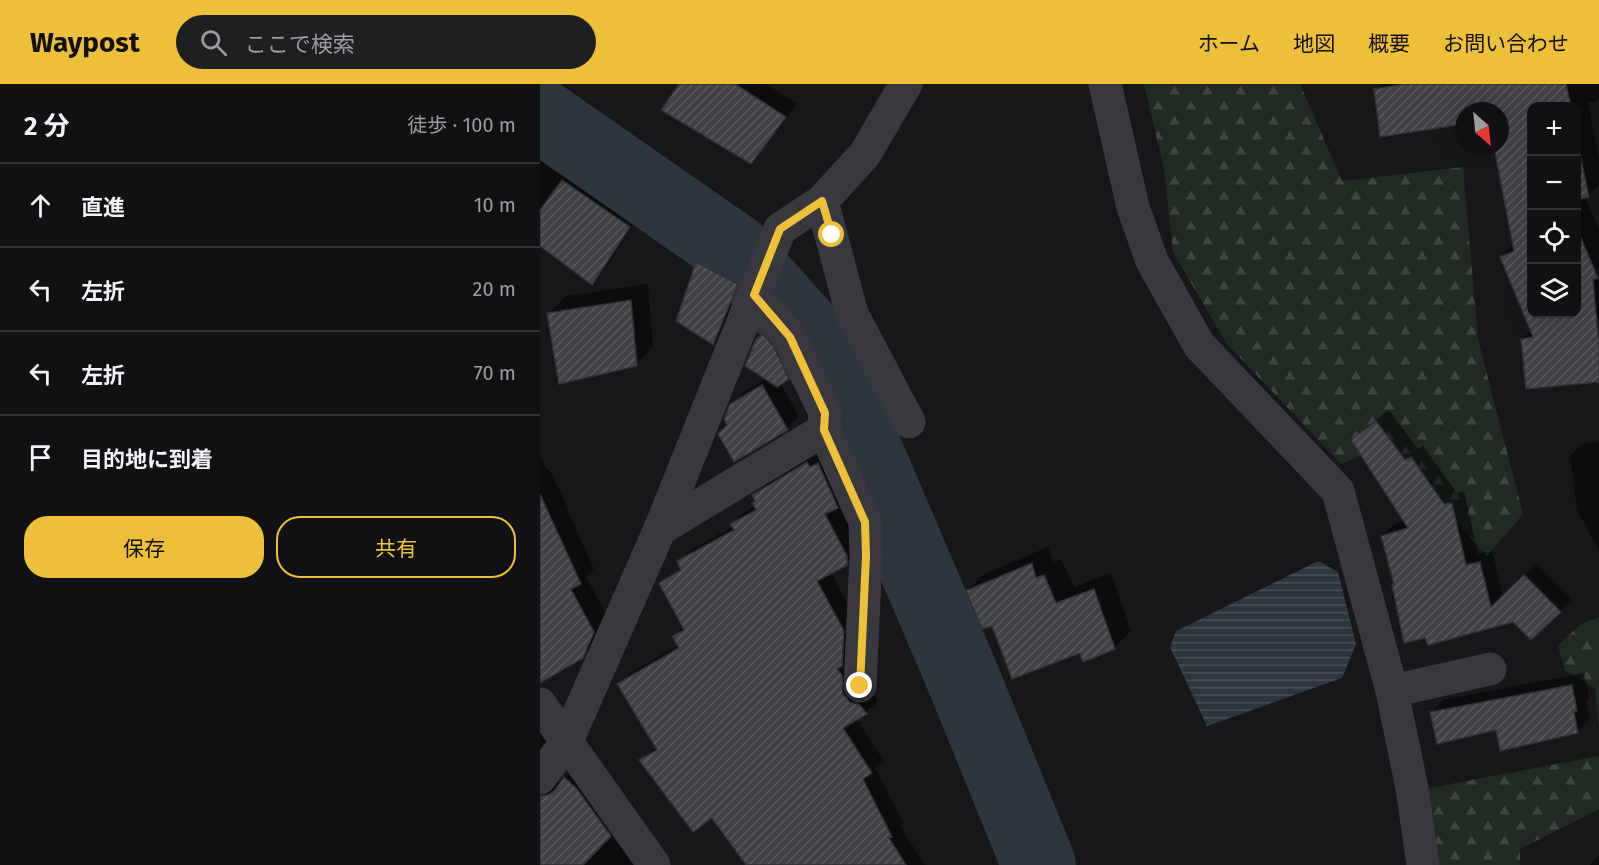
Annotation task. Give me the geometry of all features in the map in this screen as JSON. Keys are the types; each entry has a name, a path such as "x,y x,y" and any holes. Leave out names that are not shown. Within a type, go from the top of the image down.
{"street":[{"path":"540,778 566,742 660,529 780,229 822,201 865,154 906,84"},
{"path":"1104,84 1133,207 1152,261 1200,345 1338,491 1392,691 1412,788 1424,865"},
{"path":"822,201 852,314 909,422"},
{"path":"754,295 790,337 825,413 824,430 865,522 866,556 860,686"},
{"path":"660,529 824,430"},
{"path":"1392,691 1490,669"},
{"path":"540,704 654,865"}],"green space":[{"path":"1144,84 1300,84 1342,181 1463,167 1478,339 1523,514 1487,556 1387,444 1341,464 1226,343 1173,252 1164,169"},
{"path":"1599,617 1599,732 1595,688 1565,671 1558,645 1581,624"},
{"path":"1599,756 1599,809 1520,849 1520,865 1432,865 1429,788"}],"shaded area":[{"path":"1318,561 1338,572 1356,644 1342,678 1207,726 1170,647 1176,631"}],"building":[{"path":"679,84 735,84 786,117 751,164 661,110"},
{"path":"1406,84 1566,84 1570,102 1527,102 1527,318 1581,318 1581,238 1598,278 1593,280 1599,345 1599,382 1526,389 1521,339 1533,337 1500,257 1514,251 1496,156 1509,156 1509,102 1455,102 1455,125 1380,137 1374,89"},
{"path":"1581,159 1589,197 1581,199"},
{"path":"562,180 630,227 592,285 540,246 540,210"},
{"path":"696,262 738,284 713,345 676,321"},
{"path":"631,300 637,366 559,384 547,313"},
{"path":"763,334 774,347 789,379 777,387 745,366 756,339"},
{"path":"762,385 788,430 734,462 718,434 727,425 724,419 730,404"},
{"path":"1376,421 1405,460 1411,457 1444,504 1452,503 1466,565 1480,562 1491,607 1524,575 1561,612 1531,640 1513,622 1428,645 1425,638 1404,643 1392,585 1394,584 1381,536 1408,528 1351,440"},
{"path":"807,462 810,467 818,463 838,508 825,514 847,556 847,565 817,581 844,631 842,666 837,669 842,675 843,694 850,702 860,705 867,714 843,728 872,773 863,779 892,837 889,838 906,865 746,865 712,818 693,832 639,760 657,750 617,684 679,648 672,636 684,630 659,583 681,570 677,561 734,530 730,524 756,510 752,503 755,501 752,495"},
{"path":"540,494 581,584 571,589 594,632 583,658 540,683"},
{"path":"1032,563 1036,578 1044,575 1056,603 1094,589 1115,649 1083,662 1080,653 1012,679 992,626 982,629 966,591"},
{"path":"1572,685 1578,733 1500,751 1496,730 1437,744 1430,712"},
{"path":"564,777 577,789 611,836 583,865 540,865 540,796 548,795 555,790"}],"waterway":[{"path":"540,115 734,250 805,330 845,402 965,683 1039,865"}],"route":[{"path":"832,235 822,201 780,229 754,295 790,337 825,413 824,430 865,522 866,556 860,686"}]}
